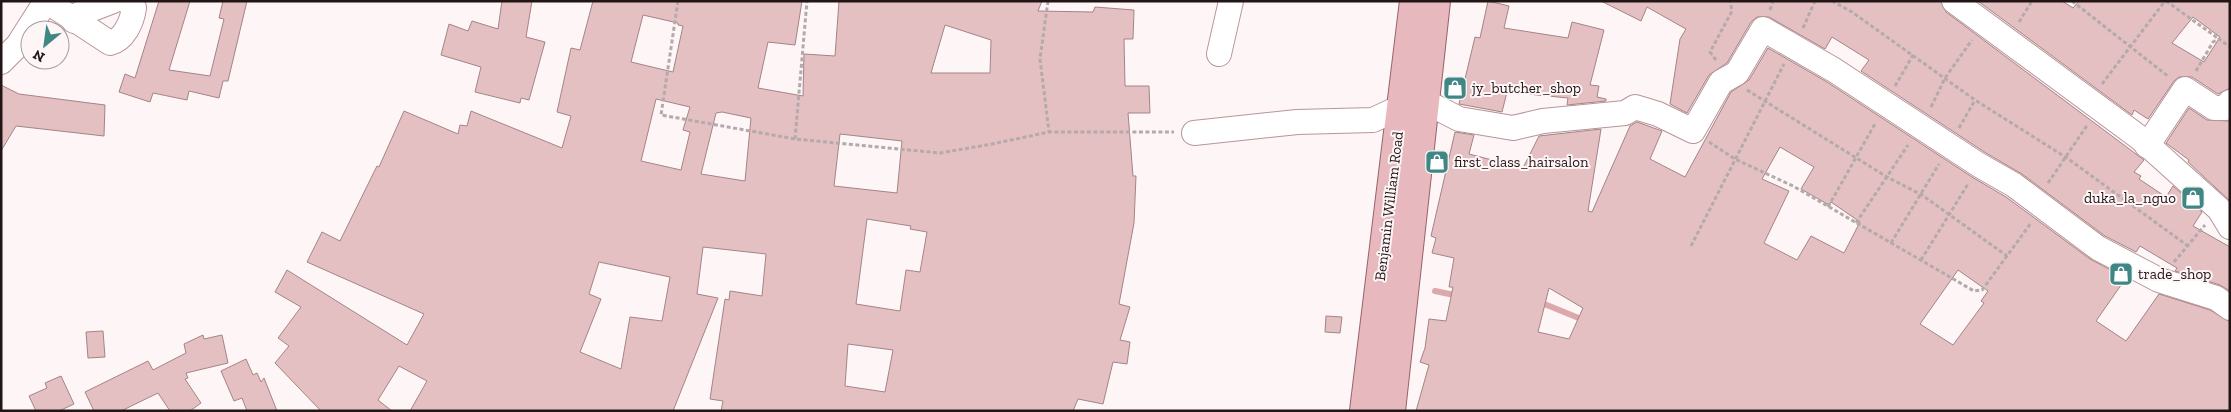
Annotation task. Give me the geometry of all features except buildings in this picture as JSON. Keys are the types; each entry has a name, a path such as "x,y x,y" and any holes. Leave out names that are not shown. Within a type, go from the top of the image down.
{"main road":[{"name":"Benjamin William Road","path":"1391,411 1412,104 1414,1"},
{"name":"Benjamin William Road","path":"1364,411 1412,104 1436,1"}],"street":[{"path":"1,62 18,45 46,1 74,21 110,42 116,41 122,36 133,16 134,8 126,1"},
{"path":"74,21 79,14 113,1"},
{"path":"1218,54 1232,1"},
{"path":"1954,1 2094,104 2147,146 2224,218"},
{"path":"1194,133 1297,122 1373,120 1412,104 1459,119 1514,128 1543,121 1625,114 1635,107 1658,114 1693,131 1724,80 1737,73 1763,29 2014,185 2038,205 2098,248 2159,280 2216,298 2230,308"},
{"path":"2147,146 2185,89 2214,108 2226,108 2230,102"}],"path":[{"path":"678,1 661,115 795,139 940,153 1049,132 1194,133"},
{"path":"795,139 807,1"},
{"path":"1048,1 1040,59 1049,132"},
{"path":"1730,1 1732,11 1710,52 1724,80 1765,102 1856,158 1922,195 1950,213 2007,256"},
{"path":"1691,246 1815,1"},
{"path":"1832,1 1852,12 1976,100 2067,158 2188,246"},
{"path":"2072,1 2185,89 2213,42 2219,39"},
{"path":"1693,131 1735,159 1793,186 1979,292 2007,256 2067,158 2094,104 2129,45 2166,1 2230,47"},
{"path":"1828,207 1913,55"},
{"path":"1891,242 1922,195 1976,100"},
{"path":"1922,260 1979,165"},
{"path":"2159,280 2188,246 2224,218"}],"waterway":[{"path":"1435,291 1459,296"},
{"path":"1537,301 1586,321"}],"place":[{"name":"jy_butcher_shop","path":"1455,88"},
{"name":"first_class_hairsalon","path":"1437,162"},
{"name":"duka_la_nguo","path":"2193,198"},
{"name":"trade_shop","path":"2121,274"}]}
